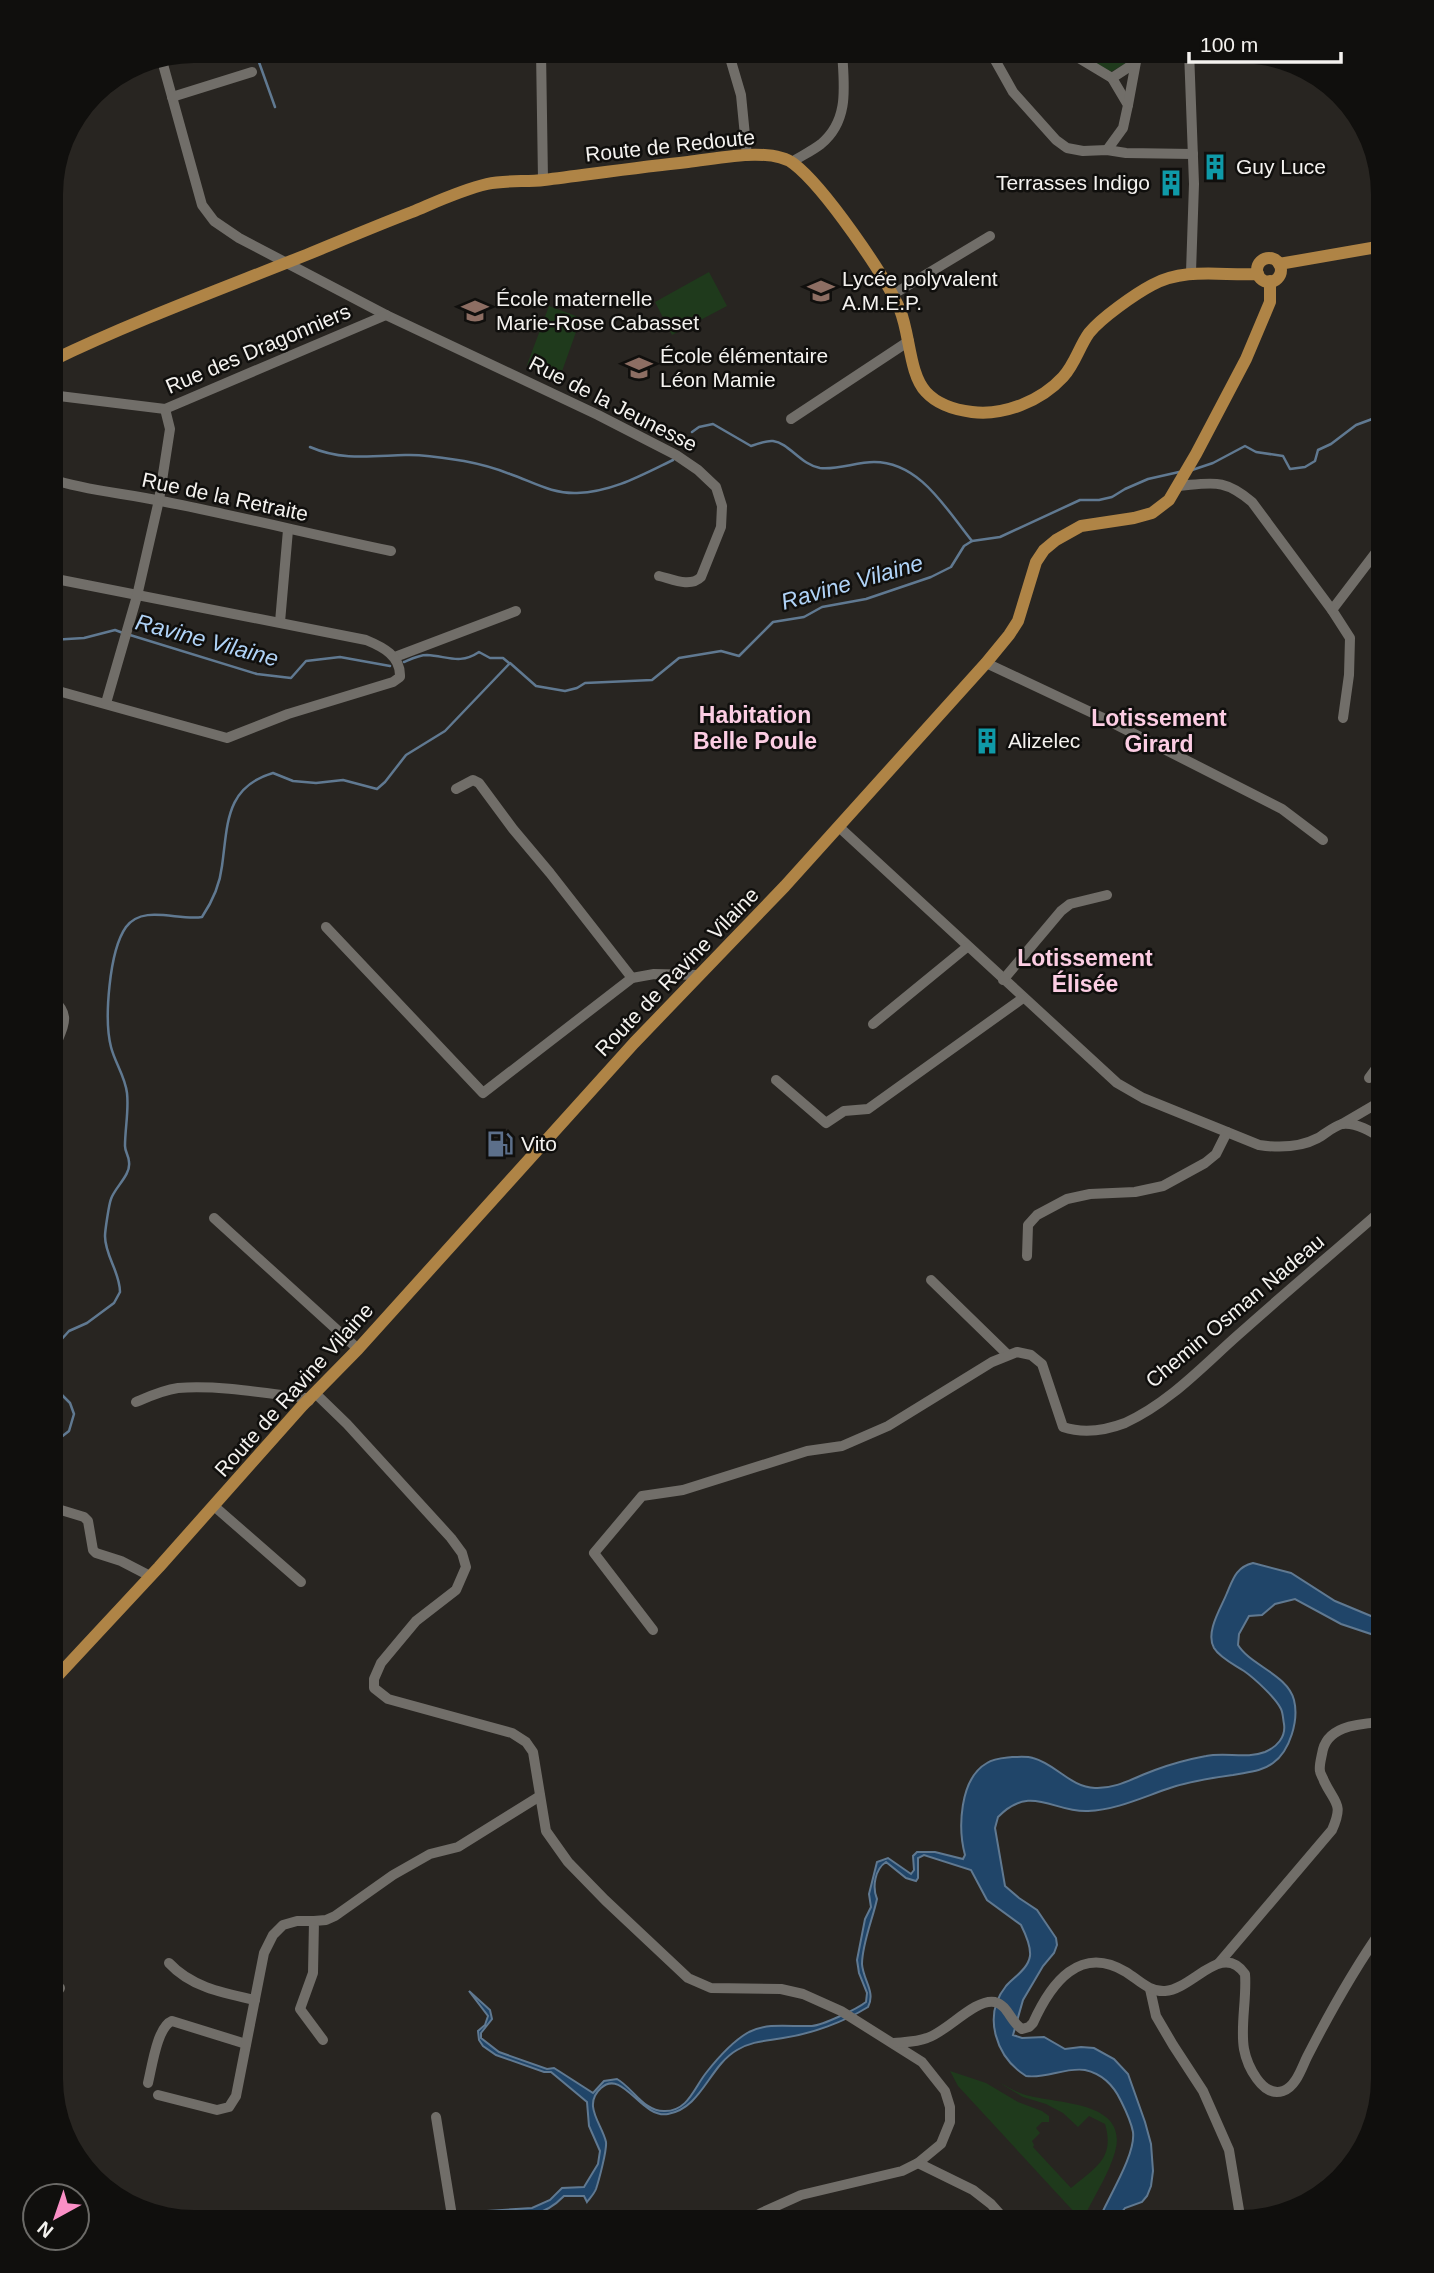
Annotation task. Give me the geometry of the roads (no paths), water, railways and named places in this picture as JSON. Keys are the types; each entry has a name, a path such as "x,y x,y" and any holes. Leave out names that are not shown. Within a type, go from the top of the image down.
{"main road":[{"name":"Route de Redoute","path":"63,356 145,318 433,203 488,184 747,156 774,156 792,162"},
{"path":"792,162 830,205 892,295 900,311 924,390 936,401 975,413 1007,410 1048,390 1064,376 1089,334 1131,298 1168,277 1191,272 1275,280 1280,275 1279,264"},
{"path":"1264,278 1258,266 1262,260 1270,258 1279,264 1371,248"},
{"name":"Route de Ravine Vilaine","path":"63,1669 698,975 785,887 986,663 1018,621 1036,562 1044,550 1082,526 1152,513 1169,500 1231,390 1262,324 1270,302 1264,278"}],"street":[{"path":"541,63 543,180"},
{"path":"733,63 741,95 747,156"},
{"path":"792,162 820,145 838,126 843,107 842,63"},
{"path":"997,63 1013,92 1056,140 1067,148 1083,151 1194,154"},
{"path":"1094,63 1112,78 1128,105"},
{"path":"1112,78 1128,63"},
{"path":"1107,150 1123,128 1135,63"},
{"path":"1190,63 1194,154 1191,272"},
{"name":"Rue de la Jeunesse","path":"164,67 202,205 214,222 239,238 386,315 598,415 676,456 698,470 716,487 722,506 721,527 701,577 687,583 659,576"},
{"path":"172,97 252,72"},
{"path":"892,295 990,236"},
{"name":"Rue des Dragonniers","path":"106,703 120,647 137,596 159,500 170,429 165,410 386,315"},
{"path":"791,419 909,341"},
{"path":"63,397 165,410"},
{"path":"1180,483 1214,482 1236,488 1252,502 1332,610 1350,638 1349,675 1343,718"},
{"name":"Rue de la Retraite","path":"63,483 78,488 159,500 391,551"},
{"path":"280,622 288,530"},
{"path":"1332,610 1371,559"},
{"path":"63,581 366,640 382,646 395,657 400,668 400,677 393,681 288,714 227,738 63,692"},
{"path":"395,657 516,611"},
{"path":"986,663 1101,717 1282,810 1323,840"},
{"path":"456,789 474,780 479,783 632,978"},
{"path":"839,827 1117,1083 1143,1098 1259,1145 1276,1147 1294,1146 1315,1139 1371,1107"},
{"path":"1003,980 1061,911 1070,904 1107,895"},
{"path":"326,928 483,1093 632,978 654,974 698,975"},
{"path":"873,1024 967,947"},
{"path":"776,1080 826,1124 845,1111 868,1109 1023,998"},
{"path":"1368,1078 1371,1074"},
{"path":"1342,1124 1361,1127 1371,1132"},
{"path":"1027,1256 1028,1224 1037,1215 1067,1199 1090,1194 1135,1192 1163,1186 1216,1154 1227,1132"},
{"path":"214,1218 358,1349"},
{"name":"Chemin Osman Nadeau","path":"1008,1355 1017,1352 1031,1354 1042,1364 1063,1427 1079,1432 1107,1429 1127,1422 1178,1390 1371,1219"},
{"path":"653,1630 594,1553 642,1496 683,1490 807,1451 842,1446 888,1426 992,1362 1008,1355 931,1280"},
{"path":"136,1402 179,1388 312,1397 347,1424 451,1538 462,1553 466,1567 456,1590 416,1621 381,1663 374,1679 374,1688 388,1699 512,1733 526,1742 533,1752 546,1831 568,1862 688,1978 711,1988 781,1989 803,1994 841,2011 922,2062 945,2091 950,2106 950,2122 941,2144 918,2163 902,2171 801,2194 767,2210"},
{"path":"214,1506 301,1582"},
{"path":"63,1511 84,1517 88,1521 93,1550 96,1553 121,1561 150,1576"},
{"path":"894,2043 926,2039 941,2032 972,2009 990,2002 998,2002 1006,2009 1015,2025 1022,2029 1029,2027 1058,1982 1073,1969 1087,1962 1104,1962 1150,1989 1165,1991 1180,1987 1219,1963 1332,1830 1338,1809 1320,1770 1327,1740 1344,1728 1371,1723"},
{"path":"158,2095 217,2110 229,2107 236,2096 264,1953 278,1928 290,1923 326,1920 335,1916 393,1875 430,1854 458,1847 540,1796"},
{"path":"314,1921 313,1973 300,2009 323,2040"},
{"path":"1219,1963 1229,1962 1239,1966 1245,1974 1243,2048 1258,2081 1270,2091 1283,2091 1294,2083 1327,2017 1371,1945"},
{"path":"169,1963 178,1973 195,1983 254,2000"},
{"path":"1150,1989 1156,2015 1203,2091 1229,2150 1239,2210"},
{"path":"148,2083 161,2033 167,2023 172,2021 246,2044"},
{"path":"436,2117 451,2210"},
{"path":"918,2163 973,2190 996,2210"}],"water":[{"path":"1253,1563 1291,1573 1335,1601 1371,1616 1371,1634 1341,1624 1295,1599 1275,1604 1262,1615 1249,1616 1239,1634 1238,1645 1251,1659 1277,1677 1290,1691 1294,1700 1292,1735 1279,1758 1259,1770 1185,1783 1119,1806 1098,1810 1076,1810 1043,1802 1021,1802 998,1817 995,1828 1005,1886 1037,1910 1056,1938 1057,1945 1023,2000 1013,2035 1022,2038 1044,2037 1065,2049 1094,2048 1114,2059 1128,2074 1151,2144 1151,2186 1142,2202 1124,2210 1104,2210 1126,2165 1133,2142 1133,2132 1126,2112 1107,2081 1085,2070 1026,2076 1007,2058 1000,2047 994,2023 999,1998 1006,1986 1029,1961 1029,1944 1021,1925 987,1900 971,1870 924,1855 918,1858 916,1881 906,1878 886,1862 877,1874 877,1899 862,1956 871,1996 868,2007 849,2018 816,2030 754,2043 737,2050 719,2066 689,2104 668,2114 649,2109 617,2084 601,2088 593,2101 593,2108 606,2146 596,2189 587,2202 584,2196 564,2196 546,2210 502,2210 532,2208 550,2200 562,2188 584,2187 598,2164 600,2151 589,2126 587,2102 551,2072 496,2055 483,2046 478,2031 485,2025 488,2016 469,1991 490,2010 492,2019 481,2033 481,2038 499,2052 547,2069 554,2068 593,2093 604,2081 617,2079 651,2108 665,2111 679,2107 690,2098 720,2056 749,2032 772,2026 817,2025 866,2002 867,1993 857,1960 865,1919 871,1907 869,1894 877,1862 888,1858 911,1874 914,1870 913,1856 917,1852 935,1852 963,1859 962,1819 966,1792 978,1770 990,1761 999,1758 1031,1757 1078,1784 1103,1788 1187,1760 1213,1755 1258,1754 1277,1744 1284,1729 1278,1704 1253,1678 1220,1655 1212,1642 1215,1620 1233,1578"}],"waterway":[{"path":"259,63 275,107"},
{"name":"Ravine Vilaine","path":"1192,470 1213,463 1245,446 1256,452 1283,456 1290,469 1305,467 1315,461 1318,450 1331,444 1356,425 1371,419"},
{"path":"692,432 699,427 713,424 751,446 768,441 779,443 807,463 820,468 867,462 890,464 905,470 930,490 972,541"},
{"path":"310,447 345,456 420,455 464,461 499,470 551,490 568,493 590,492 615,486 673,460"},
{"name":"Ravine Vilaine","path":"63,1338 69,1331 87,1323 114,1303 120,1292 105,1236 111,1199 129,1167 125,1146 127,1093 111,1047 108,1020 112,968 120,938 126,927 142,916 202,917 219,879 232,809 237,798 257,779 273,773 293,781 316,783 343,780 377,789 406,755 445,731 510,663 536,686 565,691 585,683 652,680 679,658 721,651 739,656 773,622 804,617 822,607 866,599 931,577 951,567 964,546 972,541 1000,537 1080,500 1112,497 1148,479 1179,472"},
{"name":"Ravine Vilaine","path":"63,639 84,638 115,630 123,633"},
{"name":"Ravine Vilaine","path":"130,635 257,674 291,678 306,661 340,657 390,666"},
{"name":"Ravine Vilaine","path":"404,662 427,655 459,659 479,652 490,658 503,658 509,663"},
{"name":"Ravine Vilaine","path":"63,1396 70,1403 74,1414 69,1431 63,1436"}],"place":[{"name":"Guy Luce","path":"1215,167"},
{"name":"Terrasses Indigo","path":"1171,183"},
{"name":"Lycée polyvalent A.M.E.P.","path":"821,291"},
{"name":"École maternelle Marie-Rose Cabasset","path":"475,311"},
{"name":"École élémentaire Léon Mamie","path":"639,368"},
{"name":"Alizelec","path":"987,741"},
{"name":"Vito","path":"500,1144"}],"district":[{"name":"Habitation Belle Poule","path":"755,728"},
{"name":"Lotissement Girard","path":"1159,731"},
{"name":"Lotissement Élisée","path":"1085,971"}]}
